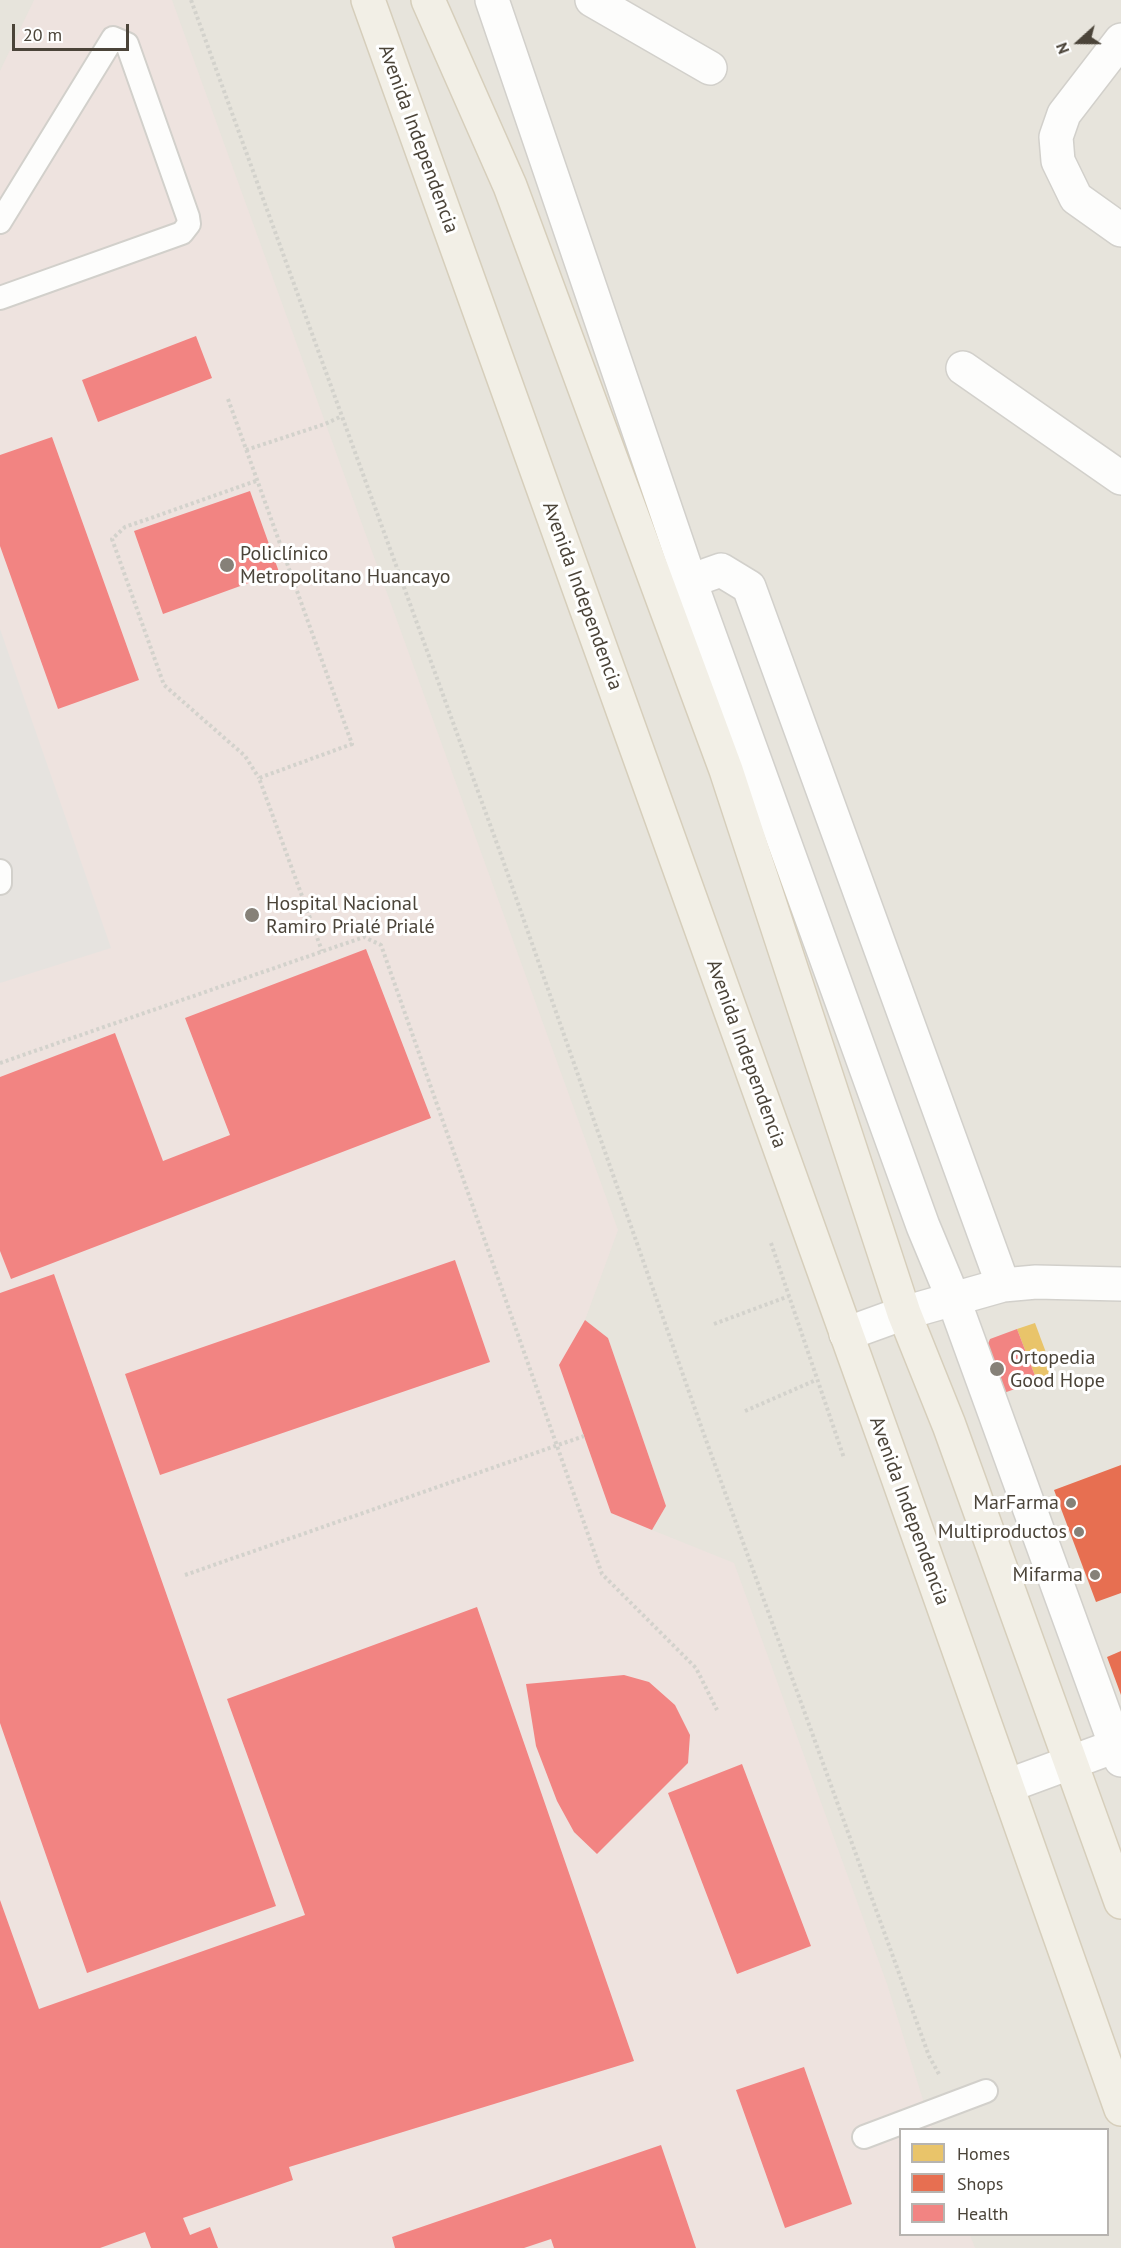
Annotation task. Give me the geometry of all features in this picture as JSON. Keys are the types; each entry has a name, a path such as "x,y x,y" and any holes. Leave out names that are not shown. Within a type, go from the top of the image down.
{"main road":[{"name":"Avenida Independencia","path":"368,0 1121,2109"},
{"path":"428,0 510,186 726,770 904,1313 949,1425 1121,1902"}],"street":[{"path":"492,0 690,581 923,1226 953,1298 1119,1750 1070,1763 1007,1786"},
{"path":"592,0 710,68"},
{"path":"1121,40 1064,114 1056,137 1058,161 1076,198 1121,230"},
{"path":"963,368 1121,478"},
{"path":"690,581 721,570 749,587 1003,1285"},
{"path":"846,1334 904,1313 1003,1285 1036,1282 1121,1284"}],"lane":[{"path":"0,222 113,38 127,44 189,224 182,233 0,298"},
{"path":"0,871 0,883"},
{"path":"864,2137 986,2091"}],"path":[{"path":"190,0 508,874 702,1429 921,2034 954,2103"},
{"path":"228,399 352,744 259,778"},
{"path":"246,450 325,424 342,416"},
{"path":"256,481 125,527 112,539 164,685 245,756 259,778 322,951"},
{"path":"0,1063 364,936 381,945 602,1574 696,1668 717,1710"},
{"path":"771,1243 844,1458"},
{"path":"714,1324 789,1296"},
{"path":"745,1411 816,1380"},
{"path":"185,1575 584,1436"}],"shaded area":[{"path":"0,0 1121,0 1121,2248 0,2248"},
{"name":"Hospital Nacional Ramiro Prialé Prialé","path":"34,0 172,0 618,1230 585,1320 608,1338 666,1506 652,1530 734,1563 887,1984 932,2128 899,2128 899,2236 970,2236 975,2248 0,2248 0,71"},
{"path":"0,629 111,948 0,983"}],"building: Homes":[{"path":"1035,1323 1054,1374 1037,1381 1017,1329"}],"building: Shops":[{"path":"1121,1465 1121,1593 1096,1602 1054,1490"},
{"path":"1121,1651 1121,1695 1107,1657"}],"building: Health":[{"path":"196,336 212,378 98,422 82,380"},
{"path":"52,437 139,680 58,709 0,546 0,455"},
{"path":"250,491 279,572 163,614 134,531"},
{"path":"366,949 431,1118 11,1279 0,1251 0,1077 115,1033 163,1161 230,1135 185,1018"},
{"path":"455,1260 490,1362 160,1475 125,1374"},
{"path":"54,1274 276,1906 87,1973 0,1723 0,1293"},
{"path":"585,1320 608,1338 666,1506 652,1530 611,1513 559,1365"},
{"path":"1017,1329 1037,1381 1001,1394 985,1351 990,1339"},
{"path":"477,1607 634,2061 289,2167 293,2180 183,2218 190,2235 210,2227 218,2248 151,2248 145,2232 100,2248 0,2248 0,1900 39,2009 305,1915 227,1699"},
{"path":"624,1675 649,1682 675,1705 690,1735 688,1763 597,1854 574,1832 557,1801 536,1746 526,1684"},
{"path":"742,1764 811,1946 737,1974 668,1793"},
{"path":"804,2067 852,2204 785,2228 736,2090"},
{"path":"661,2145 696,2248 554,2248 551,2239 524,2248 395,2248 392,2237"}],"place":[{"name":"Policlínico Metropolitano Huancayo","path":"227,565"},
{"name":"Hospital Nacional Ramiro Prialé Prialé","path":"252,915"},
{"name":"Ortopedia Good Hope","path":"997,1369"},
{"name":"MarFarma","path":"1071,1503"},
{"name":"Multiproductos","path":"1079,1532"},
{"name":"Mifarma","path":"1095,1575"}]}
